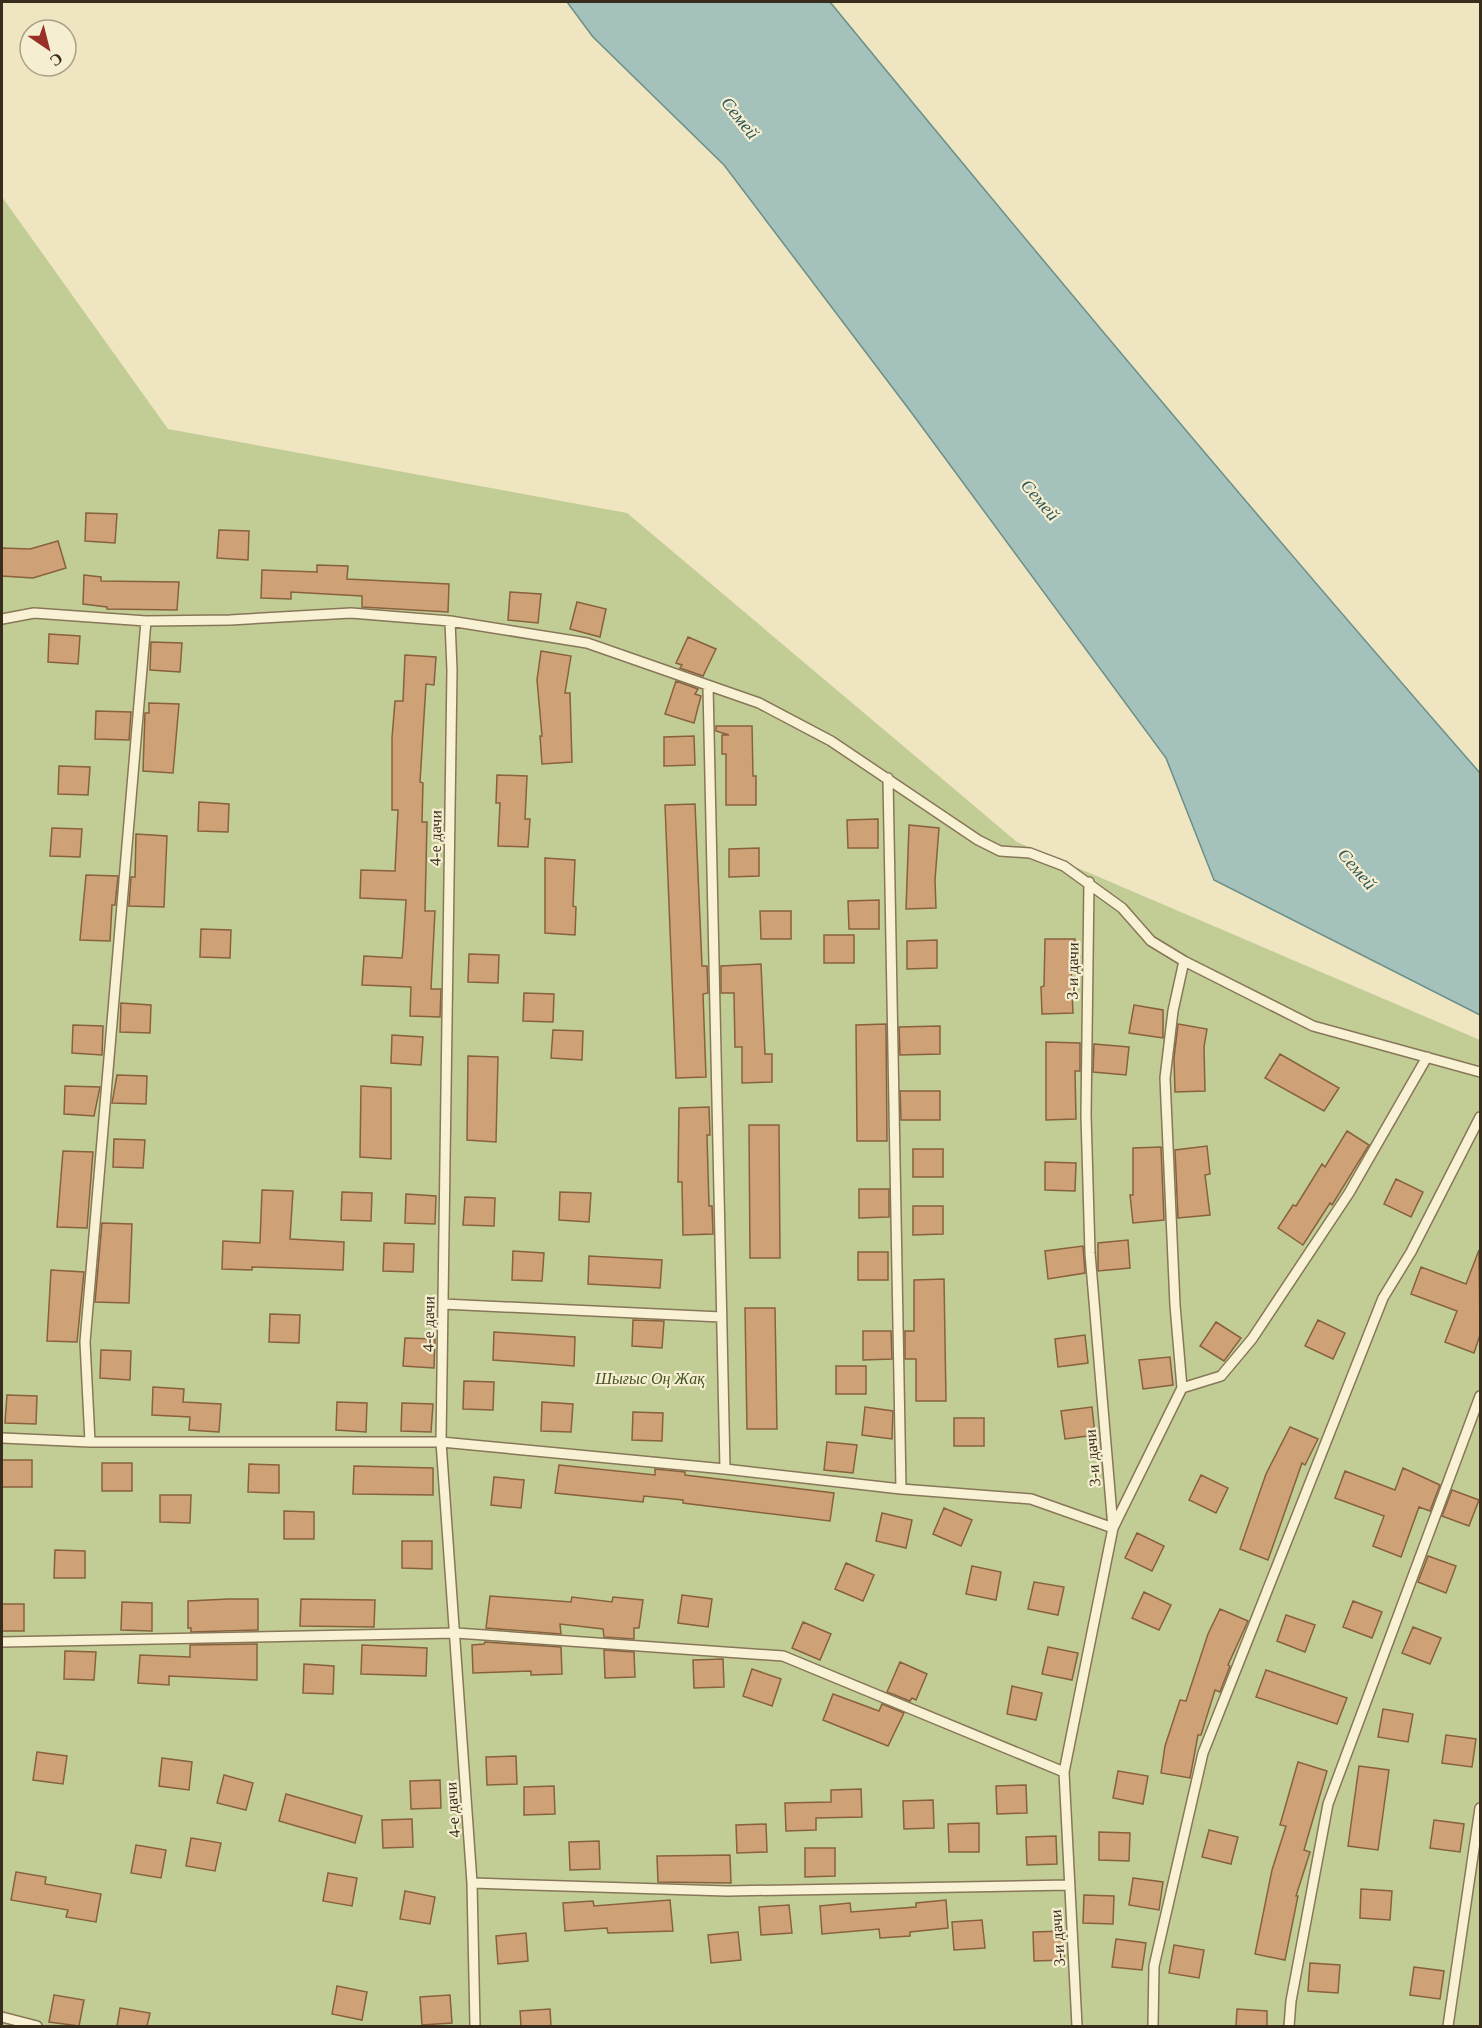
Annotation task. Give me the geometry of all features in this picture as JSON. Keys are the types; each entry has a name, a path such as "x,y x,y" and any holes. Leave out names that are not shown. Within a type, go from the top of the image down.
{"lane":[{"path":"2,619 34,613 146,621 230,620 351,612 450,621 586,643 759,703 831,741 978,840 1000,851 1030,853 1064,866 1122,908 1152,941 1184,961 1313,1026 1480,1072"},
{"path":"90,1442 85,1341 146,621"},
{"name":"4-е дачи","path":"450,621 452,670 441,1442 472,1883 475,2026"},
{"path":"708,686 725,1469"},
{"path":"888,778 901,1490"},
{"name":"3-и дачи","path":"1077,2026 1064,1772 1113,1528 1090,1253 1086,1115 1089,882"},
{"path":"2,1438 90,1442 441,1442 725,1469 901,1490 1031,1499 1113,1528 1182,1388 1175,1305 1165,1078 1173,1011 1184,961"},
{"path":"1182,1388 1221,1377 1252,1339 1349,1193 1427,1057"},
{"path":"1153,2026 1154,1966 1203,1753 1383,1298 1411,1252 1480,1117"},
{"path":"443,1304 721,1317"},
{"path":"1289,2026 1291,2001 1328,1804 1480,1396"},
{"path":"2,1642 456,1633 783,1656 1064,1772"},
{"path":"1448,2026 1480,1808"},
{"path":"472,1883 728,1891 1069,1886"},
{"path":"2,2017 37,2026"}],"green space":[{"name":"Шығыс Оң Жақ","path":"2,197 168,429 627,513 1017,842 1480,1040 1480,2026 2,2026"}],"water":[{"name":"Семей","path":"567,2 830,2 1152,390 1480,773 1480,1015 1214,880 1166,758 911,412 724,165 593,37"}],"building":[{"path":"86,513 117,514 115,543 85,541"},
{"path":"219,530 249,531 248,560 217,558"},
{"path":"58,541 66,568 33,578 2,576 2,548 30,549"},
{"path":"317,565 348,566 347,579 449,584 448,612 362,607 362,596 291,592 291,599 261,598 262,570 317,572"},
{"path":"84,575 101,577 101,581 179,582 177,610 107,609 107,607 83,604"},
{"path":"510,592 541,594 538,623 508,620"},
{"path":"577,602 606,609 600,637 570,629"},
{"path":"49,634 80,636 78,664 48,662"},
{"path":"688,637 716,649 703,676 680,668 682,665 676,663"},
{"path":"151,642 182,643 180,672 150,670"},
{"path":"541,651 571,656 565,693 570,693 572,762 542,764 537,680"},
{"path":"405,655 436,657 434,685 426,684 420,782 423,783 422,822 427,822 425,911 435,911 431,989 441,989 440,1017 410,1016 411,987 362,985 364,956 402,958 406,900 360,898 361,870 395,871 398,810 392,810 392,738 395,701 403,701"},
{"path":"676,681 698,689 695,694 701,696 694,723 665,714"},
{"path":"149,703 179,704 173,773 143,771 145,713 149,713"},
{"path":"96,711 131,712 129,740 95,739"},
{"path":"716,726 752,726 756,805 726,805 726,754 722,754 722,735 729,735 716,731"},
{"path":"694,736 695,765 664,766 664,737"},
{"path":"59,766 90,767 88,795 58,794"},
{"path":"497,775 527,776 525,819 530,819 528,847 498,846 500,803 496,803"},
{"path":"199,802 229,804 228,832 198,831"},
{"path":"695,804 702,966 707,966 708,993 703,994 706,1077 676,1078 665,805"},
{"path":"878,819 878,848 848,848 847,820"},
{"path":"909,825 939,828 935,880 936,908 906,909"},
{"path":"52,828 82,829 80,857 50,856"},
{"path":"136,834 167,836 164,907 129,906 131,877 135,877"},
{"path":"759,848 759,876 729,877 729,849"},
{"path":"545,858 575,860 573,906 576,907 575,935 545,933"},
{"path":"86,875 118,876 115,905 112,905 110,941 80,940"},
{"path":"879,900 879,929 849,929 848,901"},
{"path":"760,911 791,911 791,939 761,939"},
{"path":"201,929 231,930 230,958 200,957"},
{"path":"824,935 854,935 854,963 824,963"},
{"path":"1045,939 1075,939 1075,967 1071,967 1073,1013 1042,1014 1041,987 1044,986"},
{"path":"937,940 937,968 907,969 907,941"},
{"path":"469,954 499,955 498,983 468,982"},
{"path":"761,964 765,1054 772,1054 772,1082 742,1083 742,1047 735,1047 734,993 721,993 721,966"},
{"path":"524,993 554,994 553,1022 523,1021"},
{"path":"121,1003 151,1005 150,1033 120,1032"},
{"path":"1134,1005 1163,1010 1163,1038 1129,1033"},
{"path":"886,1024 887,1141 857,1141 856,1025"},
{"path":"1178,1024 1207,1029 1204,1047 1205,1091 1175,1092 1174,1058"},
{"path":"73,1025 103,1026 102,1055 72,1053"},
{"path":"940,1026 940,1054 900,1055 899,1027"},
{"path":"553,1030 583,1031 582,1060 551,1058"},
{"path":"392,1035 423,1037 421,1065 391,1063"},
{"path":"1046,1042 1080,1043 1080,1071 1075,1071 1076,1119 1046,1120"},
{"path":"1094,1044 1129,1047 1126,1075 1093,1072"},
{"path":"1280,1054 1339,1088 1324,1111 1265,1078"},
{"path":"468,1056 498,1057 496,1142 467,1140"},
{"path":"117,1075 147,1076 146,1104 112,1103"},
{"path":"65,1086 100,1087 94,1116 64,1114"},
{"path":"361,1086 391,1088 391,1159 360,1157"},
{"path":"900,1091 940,1091 940,1120 901,1120"},
{"path":"709,1107 710,1135 707,1135 709,1206 712,1206 713,1234 683,1235 682,1182 678,1182 679,1108"},
{"path":"749,1125 779,1125 780,1258 750,1258"},
{"path":"1347,1131 1369,1145 1332,1205 1330,1203 1303,1245 1278,1228 1293,1205 1296,1206 1322,1164 1325,1167"},
{"path":"114,1139 145,1140 143,1168 113,1167"},
{"path":"1207,1146 1210,1174 1205,1175 1210,1215 1178,1218 1175,1150"},
{"path":"1161,1147 1164,1220 1133,1223 1130,1195 1133,1195 1133,1148"},
{"path":"913,1149 943,1149 943,1177 913,1177"},
{"path":"63,1151 93,1152 87,1228 57,1227"},
{"path":"1045,1162 1076,1163 1075,1191 1045,1190"},
{"path":"1396,1179 1423,1192 1411,1217 1384,1204"},
{"path":"859,1189 889,1189 889,1217 859,1218"},
{"path":"262,1190 293,1191 290,1239 344,1242 343,1270 252,1267 252,1270 222,1269 223,1241 260,1243"},
{"path":"342,1192 372,1193 371,1221 341,1220"},
{"path":"560,1192 591,1193 589,1222 559,1220"},
{"path":"406,1194 436,1196 435,1224 405,1223"},
{"path":"465,1197 495,1198 494,1226 463,1225"},
{"path":"913,1206 943,1206 943,1234 913,1235"},
{"path":"102,1223 132,1224 129,1303 95,1302"},
{"path":"1128,1240 1130,1268 1098,1271 1098,1243"},
{"path":"384,1243 414,1244 413,1272 383,1271"},
{"path":"1083,1246 1085,1273 1048,1279 1045,1251"},
{"path":"1479,1250 1480,1335 1474,1353 1445,1342 1457,1311 1411,1294 1421,1267 1466,1284"},
{"path":"513,1251 544,1253 542,1281 512,1280"},
{"path":"858,1252 888,1252 888,1280 858,1280"},
{"path":"589,1256 662,1260 660,1288 588,1284"},
{"path":"51,1270 84,1272 77,1342 47,1341"},
{"path":"944,1279 946,1401 916,1401 916,1359 905,1359 905,1331 914,1331 914,1280"},
{"path":"745,1308 775,1308 777,1429 747,1429"},
{"path":"270,1314 300,1315 299,1343 269,1342"},
{"path":"633,1320 664,1321 662,1348 632,1346"},
{"path":"1318,1320 1345,1333 1333,1359 1305,1346"},
{"path":"1216,1322 1241,1338 1224,1361 1200,1346"},
{"path":"863,1331 891,1331 892,1359 863,1360"},
{"path":"494,1332 575,1337 574,1366 493,1360"},
{"path":"1085,1335 1088,1363 1058,1367 1055,1339"},
{"path":"405,1338 435,1339 434,1368 403,1366"},
{"path":"101,1350 131,1351 130,1380 100,1378"},
{"path":"1170,1357 1173,1385 1143,1389 1139,1360"},
{"path":"836,1366 866,1366 866,1394 836,1394"},
{"path":"464,1381 494,1382 493,1410 463,1409"},
{"path":"153,1387 184,1389 183,1402 221,1404 219,1432 189,1430 190,1417 152,1415"},
{"path":"7,1395 37,1396 36,1424 5,1423"},
{"path":"337,1402 367,1403 366,1432 336,1430"},
{"path":"542,1402 573,1404 571,1432 541,1431"},
{"path":"402,1403 433,1404 431,1432 401,1431"},
{"path":"865,1407 893,1411 892,1439 862,1435"},
{"path":"1092,1407 1095,1435 1065,1439 1061,1411"},
{"path":"633,1412 663,1413 662,1441 632,1440"},
{"path":"954,1418 984,1418 984,1446 954,1446"},
{"path":"1290,1427 1318,1439 1305,1465 1302,1463 1268,1560 1240,1549 1266,1474"},
{"path":"827,1442 857,1445 853,1473 824,1470"},
{"path":"2,1460 32,1460 32,1487 2,1487"},
{"path":"102,1463 132,1463 132,1491 102,1491"},
{"path":"249,1464 279,1465 279,1493 248,1492"},
{"path":"559,1465 655,1475 655,1469 685,1472 685,1475 834,1493 830,1521 644,1496 643,1502 555,1493"},
{"path":"354,1466 433,1468 433,1495 353,1494"},
{"path":"1403,1468 1440,1485 1430,1511 1419,1507 1401,1557 1373,1546 1384,1516 1335,1498 1345,1471 1395,1490"},
{"path":"1201,1475 1228,1488 1216,1513 1189,1500"},
{"path":"494,1477 524,1480 521,1508 491,1505"},
{"path":"1452,1490 1479,1500 1469,1526 1442,1516"},
{"path":"160,1495 191,1495 190,1523 160,1522"},
{"path":"944,1508 972,1520 961,1546 933,1534"},
{"path":"284,1511 314,1512 314,1539 284,1539"},
{"path":"882,1513 912,1520 906,1548 876,1541"},
{"path":"1137,1533 1164,1546 1152,1571 1125,1558"},
{"path":"402,1541 432,1541 432,1569 402,1568"},
{"path":"55,1550 85,1551 85,1578 54,1578"},
{"path":"1428,1556 1456,1566 1446,1593 1418,1582"},
{"path":"846,1563 874,1575 863,1601 835,1589"},
{"path":"972,1566 1001,1572 996,1600 966,1594"},
{"path":"1034,1582 1064,1587 1058,1615 1028,1609"},
{"path":"1144,1592 1171,1605 1159,1630 1132,1618"},
{"path":"682,1595 712,1599 708,1627 678,1623"},
{"path":"490,1596 571,1602 572,1597 612,1602 613,1597 643,1600 639,1628 634,1628 634,1639 604,1637 603,1629 560,1624 561,1634 486,1628"},
{"path":"258,1599 258,1630 191,1632 191,1628 188,1628 188,1601"},
{"path":"301,1599 375,1600 374,1627 300,1626"},
{"path":"1353,1601 1382,1612 1372,1638 1343,1627"},
{"path":"122,1602 152,1603 152,1631 121,1630"},
{"path":"2,1604 24,1604 24,1631 2,1631"},
{"path":"1220,1609 1248,1621 1228,1665 1230,1666 1220,1692 1215,1690 1201,1735 1198,1735 1190,1778 1161,1773 1165,1746 1180,1700 1186,1701 1208,1634"},
{"path":"1286,1615 1315,1625 1305,1652 1277,1641"},
{"path":"803,1622 831,1634 820,1660 792,1648"},
{"path":"1413,1627 1441,1638 1430,1664 1402,1653"},
{"path":"485,1642 561,1647 562,1674 531,1675 531,1671 473,1673 472,1645"},
{"path":"257,1644 257,1680 169,1676 169,1685 138,1683 140,1655 190,1657 190,1645"},
{"path":"362,1645 427,1648 426,1676 361,1674"},
{"path":"1048,1647 1078,1653 1072,1680 1042,1674"},
{"path":"604,1650 634,1652 635,1677 605,1678"},
{"path":"65,1651 96,1652 94,1680 64,1679"},
{"path":"723,1659 724,1687 694,1688 693,1660"},
{"path":"900,1662 927,1674 916,1700 912,1698 910,1701 887,1692"},
{"path":"304,1664 334,1666 333,1694 303,1693"},
{"path":"752,1669 781,1679 772,1706 743,1696"},
{"path":"1266,1670 1347,1698 1337,1724 1256,1697"},
{"path":"1012,1686 1042,1693 1036,1720 1007,1714"},
{"path":"833,1694 879,1711 882,1704 904,1713 888,1746 823,1720"},
{"path":"1383,1709 1413,1714 1408,1742 1378,1737"},
{"path":"1446,1735 1476,1739 1472,1767 1442,1763"},
{"path":"37,1752 67,1756 63,1784 33,1780"},
{"path":"516,1756 517,1784 487,1785 486,1757"},
{"path":"162,1758 192,1762 189,1790 159,1786"},
{"path":"1298,1762 1327,1771 1304,1850 1310,1852 1296,1896 1298,1896 1285,1960 1255,1954 1272,1870 1286,1826 1280,1825"},
{"path":"1359,1766 1389,1770 1378,1850 1348,1846"},
{"path":"1118,1771 1148,1776 1143,1804 1113,1798"},
{"path":"224,1775 253,1783 246,1810 217,1803"},
{"path":"440,1780 441,1808 411,1809 410,1781"},
{"path":"1026,1785 1027,1813 997,1814 996,1786"},
{"path":"554,1786 555,1814 524,1815 524,1787"},
{"path":"861,1789 862,1817 816,1818 816,1830 786,1831 785,1803 831,1802 831,1790"},
{"path":"286,1794 362,1816 355,1843 279,1821"},
{"path":"933,1800 934,1828 904,1829 903,1801"},
{"path":"412,1819 413,1847 383,1848 382,1820"},
{"path":"1434,1820 1464,1824 1460,1852 1430,1848"},
{"path":"979,1823 979,1852 949,1852 948,1824"},
{"path":"766,1824 767,1852 737,1853 736,1825"},
{"path":"1209,1830 1238,1837 1231,1864 1202,1857"},
{"path":"1099,1832 1130,1833 1129,1861 1099,1860"},
{"path":"1056,1836 1057,1864 1027,1865 1026,1837"},
{"path":"191,1838 221,1843 215,1871 186,1866"},
{"path":"599,1841 600,1869 570,1870 569,1842"},
{"path":"136,1845 166,1850 161,1878 131,1873"},
{"path":"805,1848 835,1848 835,1876 805,1877"},
{"path":"730,1855 731,1883 658,1882 657,1856"},
{"path":"16,1872 46,1877 45,1884 101,1894 96,1922 66,1917 68,1910 11,1900"},
{"path":"328,1873 357,1878 352,1906 323,1901"},
{"path":"1133,1878 1163,1882 1159,1910 1129,1905"},
{"path":"1361,1889 1392,1891 1390,1920 1360,1918"},
{"path":"405,1891 435,1897 430,1924 400,1919"},
{"path":"1084,1895 1114,1896 1113,1924 1083,1923"},
{"path":"670,1900 673,1931 608,1933 607,1928 565,1931 563,1903 593,1901 594,1906"},
{"path":"946,1900 948,1928 910,1932 910,1936 880,1938 879,1929 822,1934 820,1906 850,1903 851,1912 916,1907 916,1903"},
{"path":"789,1905 792,1933 761,1935 759,1907"},
{"path":"982,1920 985,1948 954,1950 952,1922"},
{"path":"1064,1931 1064,1960 1034,1961 1033,1932"},
{"path":"738,1932 741,1960 711,1963 708,1935"},
{"path":"526,1933 528,1961 498,1964 496,1936"},
{"path":"1116,1939 1146,1943 1142,1970 1112,1967"},
{"path":"1174,1945 1204,1950 1199,1978 1169,1973"},
{"path":"1310,1963 1340,1965 1338,1993 1308,1991"},
{"path":"1414,1967 1444,1971 1440,1999 1410,1995"},
{"path":"337,1986 367,1992 362,2020 332,2014"},
{"path":"54,1995 84,2000 79,2026 49,2022"},
{"path":"450,1995 452,2023 422,2025 420,1997"},
{"path":"120,2008 150,2013 147,2026 117,2026"},
{"path":"550,2009 551,2026 521,2026 520,2011"},
{"path":"1237,2009 1267,2011 1267,2026 1236,2026"}]}
